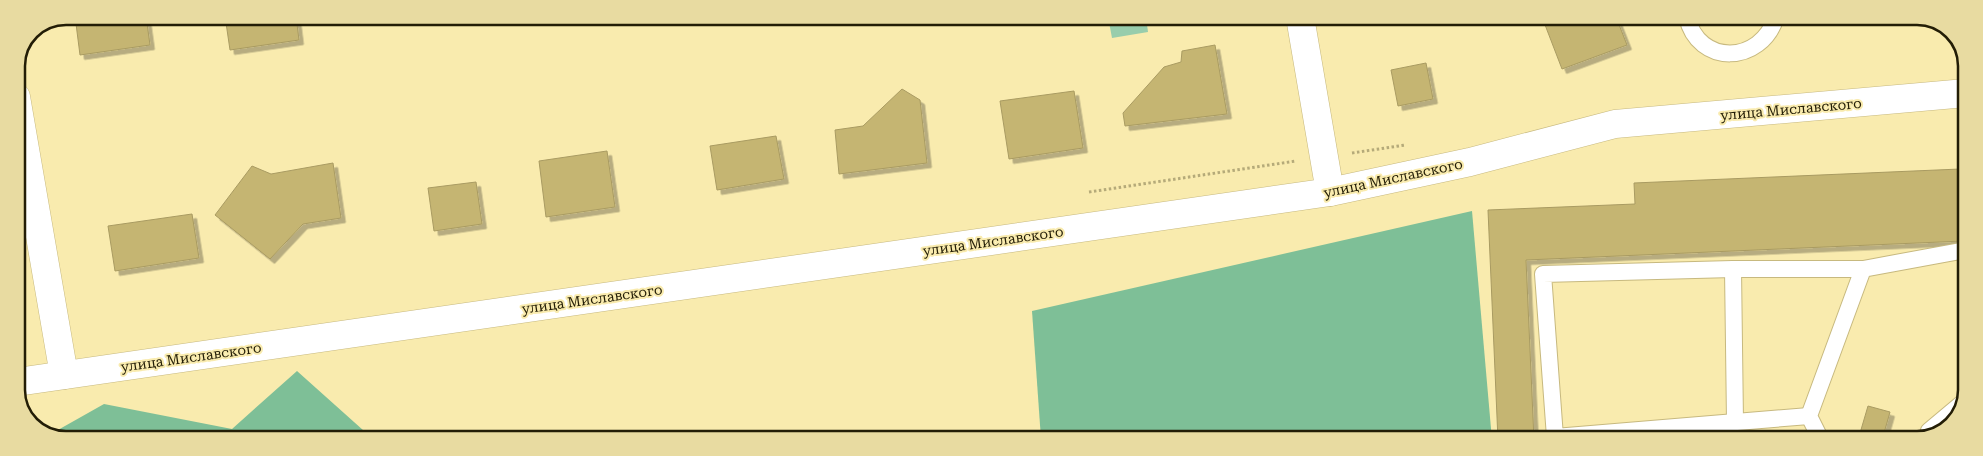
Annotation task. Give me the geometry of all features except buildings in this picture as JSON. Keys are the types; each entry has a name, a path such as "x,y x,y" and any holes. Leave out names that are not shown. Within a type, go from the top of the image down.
{"street":[{"path":"1301,25 1330,192"},
{"name":"улица Миславского","path":"25,381 1330,192 1470,162 1615,124 1958,94"},
{"path":"25,148 64,375"}],"lane":[{"path":"1689,25 1697,38 1709,48 1723,53 1737,53 1752,49 1764,41 1773,25"},
{"path":"1554,431 1543,274 1733,269 1862,269 1958,251"},
{"path":"1733,269 1735,422"},
{"path":"1816,431 1809,416 1862,269"},
{"path":"1932,428 1953,411"},
{"path":"1626,431 1809,416"}],"green space":[{"path":"1110,25 1147,25 1148,32 1112,38"},
{"path":"1472,211 1491,431 1040,431 1032,311"},
{"path":"297,371 364,431 58,430 104,404 232,429"}]}
